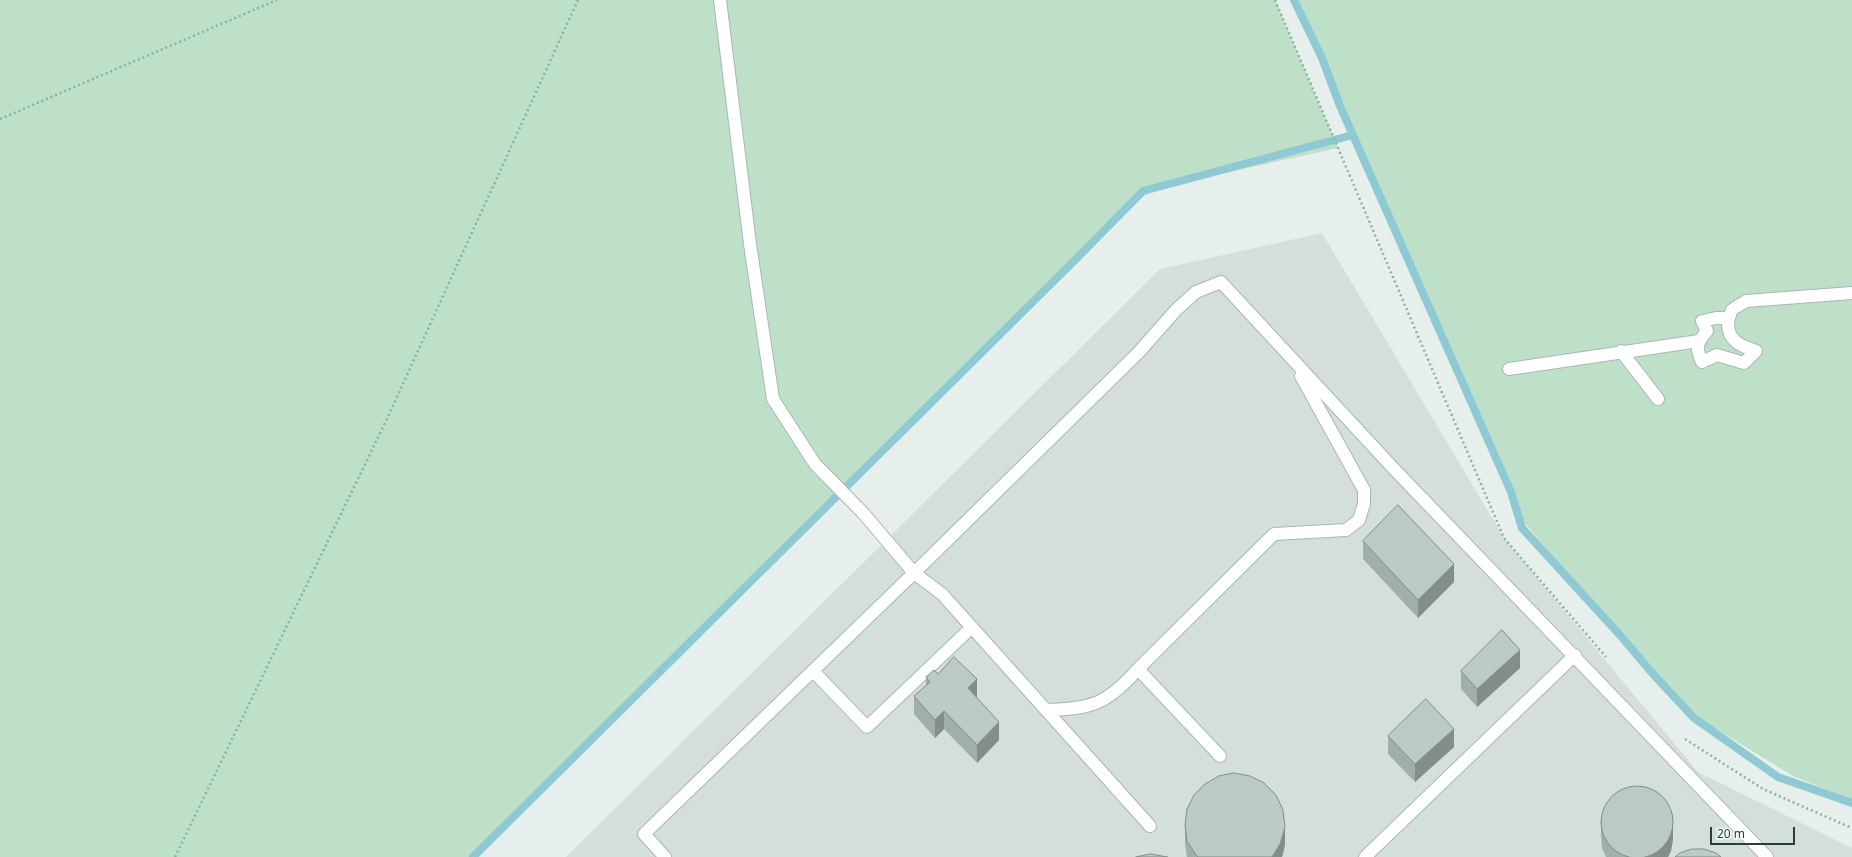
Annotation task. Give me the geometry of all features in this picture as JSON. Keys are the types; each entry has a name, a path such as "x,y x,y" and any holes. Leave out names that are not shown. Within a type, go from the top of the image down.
{"lane":[{"path":"720,0 750,244 773,399 815,464 856,505 914,573 942,594 1150,826"},
{"path":"665,857 644,834 914,573 1139,352 1176,310 1196,292 1221,282 1394,469 1575,655 1767,857"},
{"path":"1728,318 1716,318 1702,321 1707,331 1699,340 1697,350 1702,362 1717,355 1744,363 1756,351 1741,346 1733,340 1728,331 1728,318 1732,310 1746,301 1852,293"},
{"path":"1509,369 1699,340"},
{"path":"1621,351 1658,399"},
{"path":"1046,710 1074,709 1098,703 1120,688 1274,534 1346,530 1358,520 1364,504 1364,490 1292,359"},
{"path":"813,671 867,727 972,628"},
{"path":"1365,857 1575,655"},
{"path":"1138,669 1220,756"}],"path":[{"path":"0,119 278,0"},
{"path":"174,857 386,422 578,0"},
{"path":"1275,0 1504,538 1607,657"},
{"path":"1681,737 1763,789 1852,828"}],"shaded area":[{"path":"1322,233 1504,538 1698,772 1852,848 1852,857 566,857 1160,269"}],"green space":[{"path":"0,0 1275,0 1338,148 1143,191 473,857 0,857"},
{"path":"1294,0 1852,0 1852,800 1793,776 1679,706 1519,516 1349,136 1340,106 1322,58"}],"building":[{"path":"1398,505 1454,564 1418,600 1363,541"},
{"path":"1502,630 1520,650 1477,689 1461,671"},
{"path":"954,657 977,679 968,688 999,722 977,745 944,711 935,720 914,696 930,682 926,677 934,670 938,674"},
{"path":"1426,699 1454,729 1415,764 1388,736"},
{"path":"1234,773 1250,776 1264,783 1276,795 1283,810 1285,827 1280,844 1272,857 1198,857 1187,841 1185,825 1187,809 1194,795 1205,784 1219,776"},
{"path":"1637,786 1657,792 1667,802 1673,822 1667,842 1657,852 1637,858 1617,852 1607,842 1601,822 1607,802 1617,792"},
{"path":"1692,849 1704,849 1716,853 1721,857 1675,857 1680,853"},
{"path":"1151,854 1167,857 1136,857"}],"waterway":[{"path":"1294,0 1322,58 1340,106 1511,492 1522,528 1694,718 1778,777 1852,803"},
{"path":"473,857 1143,191 1349,136"}]}
